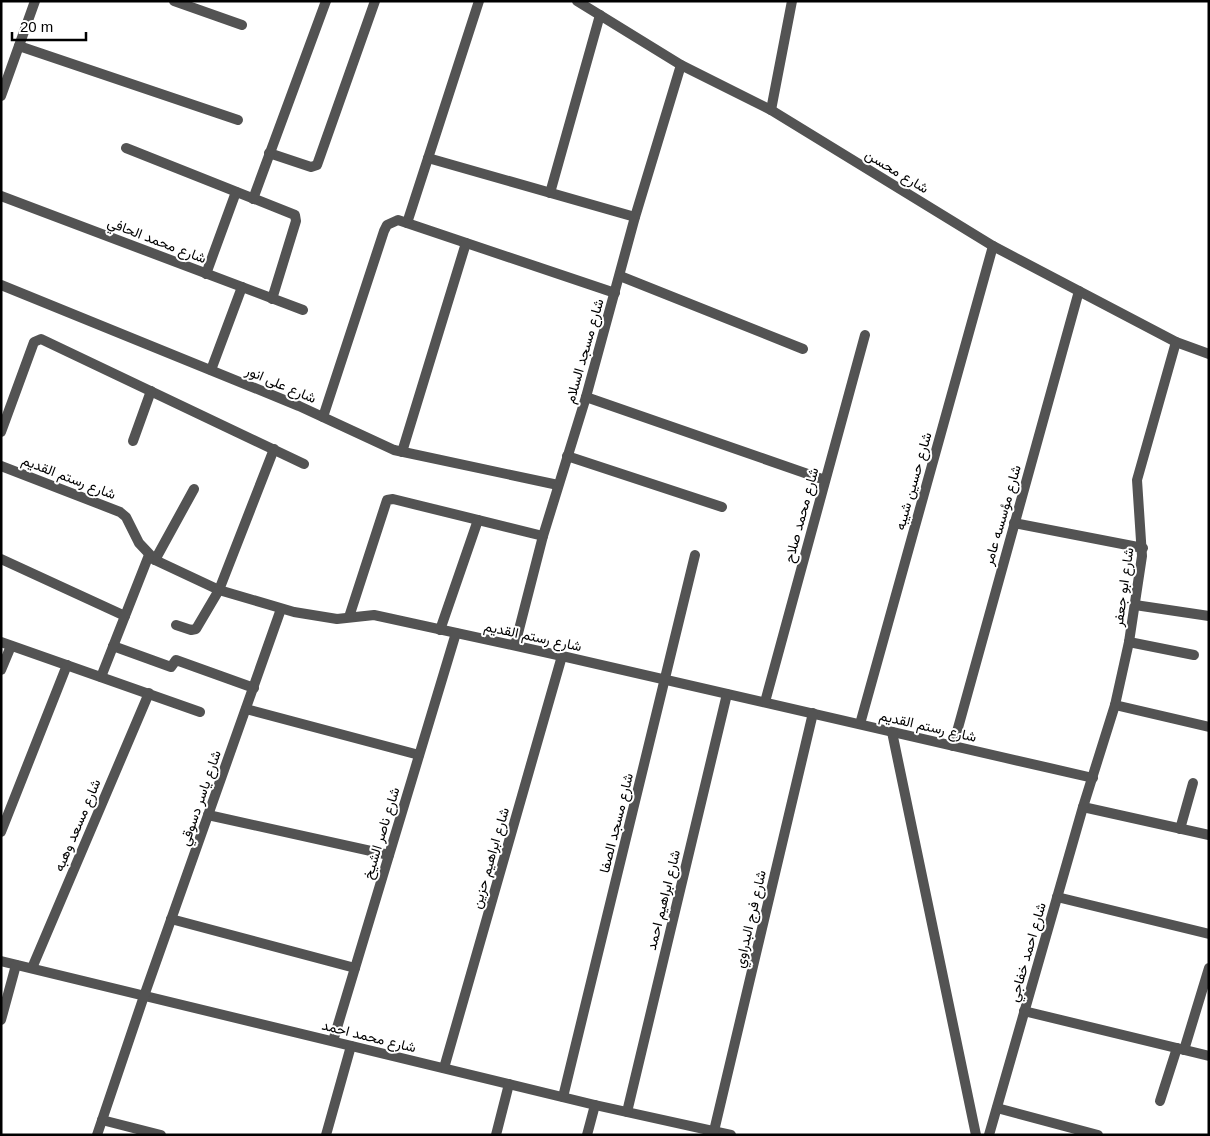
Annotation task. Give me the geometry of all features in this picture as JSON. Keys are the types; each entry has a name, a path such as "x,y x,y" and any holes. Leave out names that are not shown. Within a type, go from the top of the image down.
{"street":[{"path":"1,96 35,1"},
{"path":"174,1 242,25"},
{"path":"253,198 326,1"},
{"path":"270,153 311,167 318,165 375,1"},
{"path":"402,222 428,158 479,1"},
{"name":"شارع محسن","path":"577,1 681,65 771,110 993,246 1176,342 1209,354"},
{"path":"771,110 792,1"},
{"path":"550,193 600,15"},
{"path":"19,46 238,120"},
{"name":"شارع مسجد السلام","path":"515,645 543,536 586,397 635,217 681,65"},
{"path":"126,148 295,215 296,221 272,299"},
{"path":"428,158 635,217"},
{"path":"206,274 236,192"},
{"name":"شارع محمد الحافي","path":"1,196 303,310"},
{"path":"322,417 387,225 402,222 614,293"},
{"path":"402,452 466,243"},
{"name":"شارع حسين شيبه","path":"860,724 993,246"},
{"path":"620,276 804,348"},
{"name":"شارع على انور","path":"1,285 211,370 402,452 558,485"},
{"path":"211,370 242,287"},
{"name":"شارع مؤسسه عامر","path":"953,746 1079,291"},
{"name":"شارع محمد صلاح","path":"765,702 865,335"},
{"path":"1,432 34,342 41,339 304,464"},
{"name":"شارع ابو جعفر","path":"1093,778 1115,705 1135,605 1143,548 1137,480 1176,342"},
{"path":"133,440 151,391"},
{"path":"586,397 825,480"},
{"path":"176,625 192,630 196,629 219,590 274,449"},
{"path":"567,456 722,507"},
{"name":"شارع رستم القديم","path":"1,466 120,512 126,517 139,543 152,557 219,590 282,609 337,619 374,615 515,645 1093,778"},
{"path":"101,677 125,616 152,557 194,489"},
{"path":"348,617 384,503 387,500 393,499 543,536"},
{"path":"440,630 478,520"},
{"path":"1014,523 1143,548"},
{"name":"شارع مسجد الصفا","path":"563,1097 696,555"},
{"path":"1,559 125,616"},
{"path":"1135,605 1209,616"},
{"name":"شارع ياسر دسوقي","path":"97,1135 171,919 282,609"},
{"name":"شارع ناصر الشيخ","path":"333,1041 456,633"},
{"path":"1129,642 1194,655"},
{"path":"1,670 6,644 149,692 200,712"},
{"path":"113,646 171,667 176,660 254,688"},
{"name":"شارع ابراهيم حزين","path":"444,1068 562,656"},
{"path":"1,832 67,665"},
{"name":"شارع مسعد وهبه","path":"32,968 149,692"},
{"name":"شارع ابراهيم احمد","path":"627,1112 727,694"},
{"path":"1115,705 1209,727"},
{"path":"246,709 419,755"},
{"name":"شارع فرج البدراوي","path":"714,1131 812,714"},
{"path":"892,732 976,1135"},
{"name":"شارع احمد خفاجي","path":"989,1135 1093,778"},
{"path":"1180,829 1193,783"},
{"path":"1083,807 1209,835"},
{"path":"208,815 389,855"},
{"path":"1057,897 1209,934"},
{"path":"171,919 355,968"},
{"name":"شارع محمد احمد","path":"1,961 595,1104 685,1130 714,1131 731,1135"},
{"path":"1,1020 16,965"},
{"path":"1160,1101 1181,1049 1209,968"},
{"path":"1024,1011 1209,1056"},
{"path":"326,1135 352,1046"},
{"path":"496,1135 509,1084"},
{"path":"587,1135 595,1104"},
{"path":"997,1108 1098,1135"},
{"path":"102,1120 161,1135"}]}
